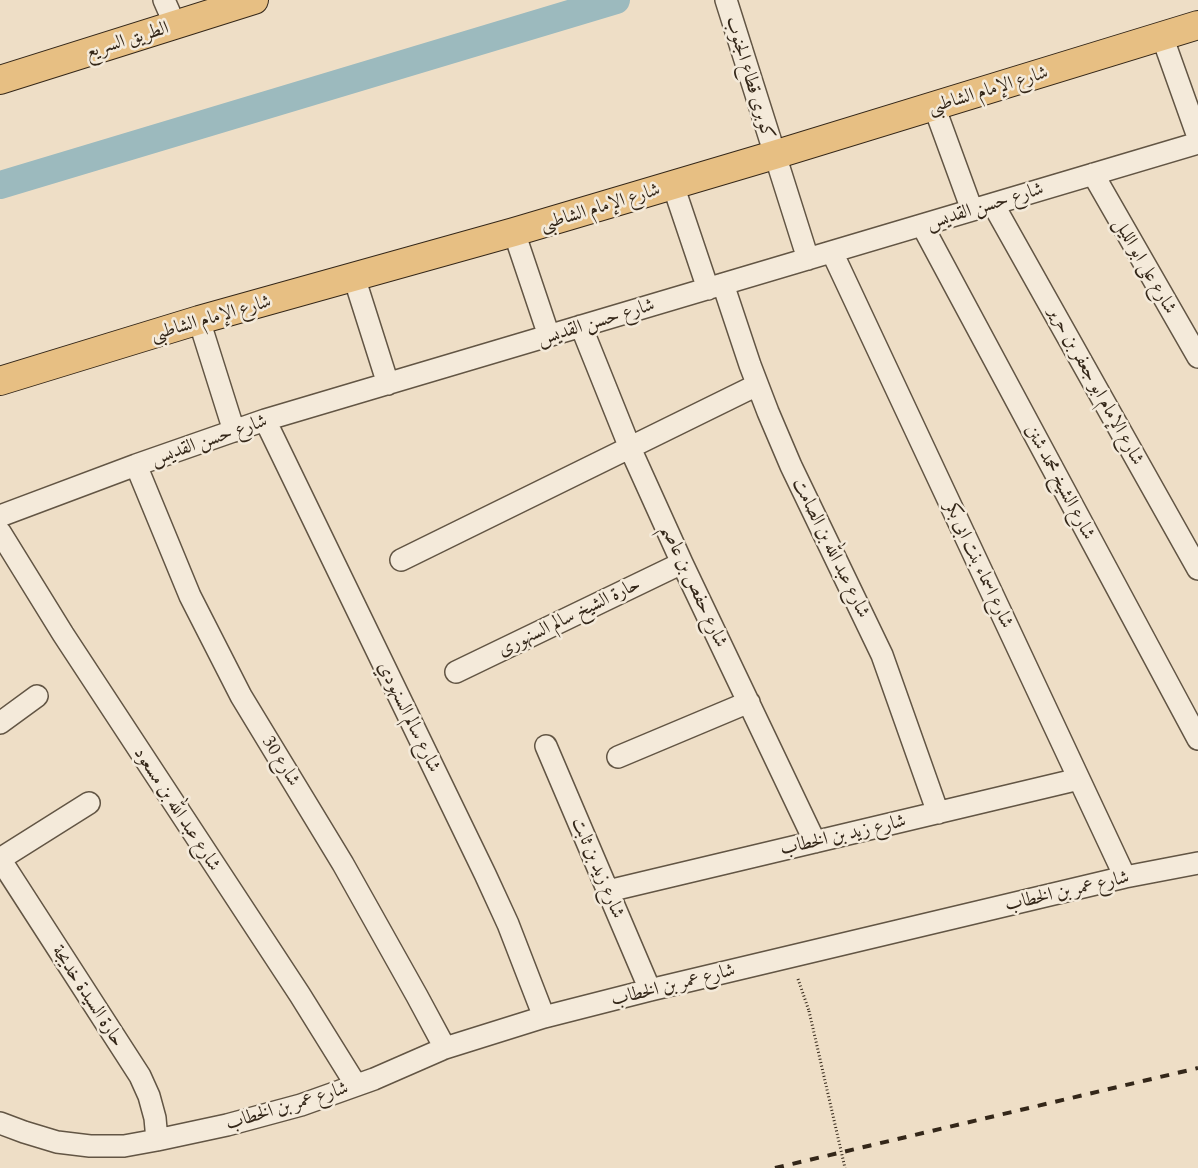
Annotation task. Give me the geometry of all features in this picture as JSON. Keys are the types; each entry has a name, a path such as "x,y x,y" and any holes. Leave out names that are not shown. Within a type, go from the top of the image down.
{"main road":[{"name":"الطريق السريع","path":"0,80 254,0"},
{"name":"شارع الإمام الشاطبى","path":"0,381 199,320 514,232 774,155 1198,25"}],"street":[{"path":"164,0 175,25"},
{"name":"كوبرى قطاع الجنوب","path":"726,0 808,259"},
{"path":"1162,36 1196,145"},
{"path":"934,106 972,210"},
{"name":"شارع حسن القديس","path":"0,516 136,465 265,420 1196,145"},
{"name":"شارع على ابو الليل","path":"1093,174 1198,357"},
{"name":"شارع عبد الله بن الصامت","path":"673,185 791,466 882,656 938,813"},
{"name":"شارع الإمام ابو جعفر بن حرير","path":"993,204 1198,569"},
{"name":"شارع الشيخ محمد شنن","path":"922,225 1198,739"},
{"path":"514,232 549,336"},
{"name":"شارع اسماء بنت ابى بكر","path":"832,252 1125,877"},
{"path":"354,277 388,384"},
{"path":"199,320 234,431"},
{"name":"شارع حفص بن عاصم","path":"581,326 630,448 682,563 815,842"},
{"path":"401,560 758,385"},
{"name":"شارع سالم السنهودي","path":"265,420 485,874 508,924 544,1017"},
{"name":"شارع 30","path":"136,465 190,596 241,696 343,864 444,1048"},
{"name":"شارع عبد الله بن مسعود","path":"0,532 62,634 300,995 356,1085"},
{"name":"حارة الشيخ سالم السنهورى","path":"456,672 682,563"},
{"path":"0,723 37,696"},
{"path":"618,757 749,702"},
{"name":"شارع زيد بن ثابت","path":"546,746 650,990"},
{"name":"شارع زيد بن الخطاب","path":"608,891 1079,779"},
{"path":"0,859 89,803"},
{"name":"حارة السيدة خديجة","path":"0,859 140,1076 150,1096 157,1140"},
{"name":"شارع عمر بن الخطاب","path":"0,1123 57,1142 90,1146 124,1146 227,1125 302,1105 374,1079 444,1048 544,1017 1125,877 1198,863"}],"path":[{"path":"798,981 809,1011 845,1168"}],"waterway":[{"path":"0,185 616,0"}],"railway":[{"path":"775,1168 1198,1068"}]}
